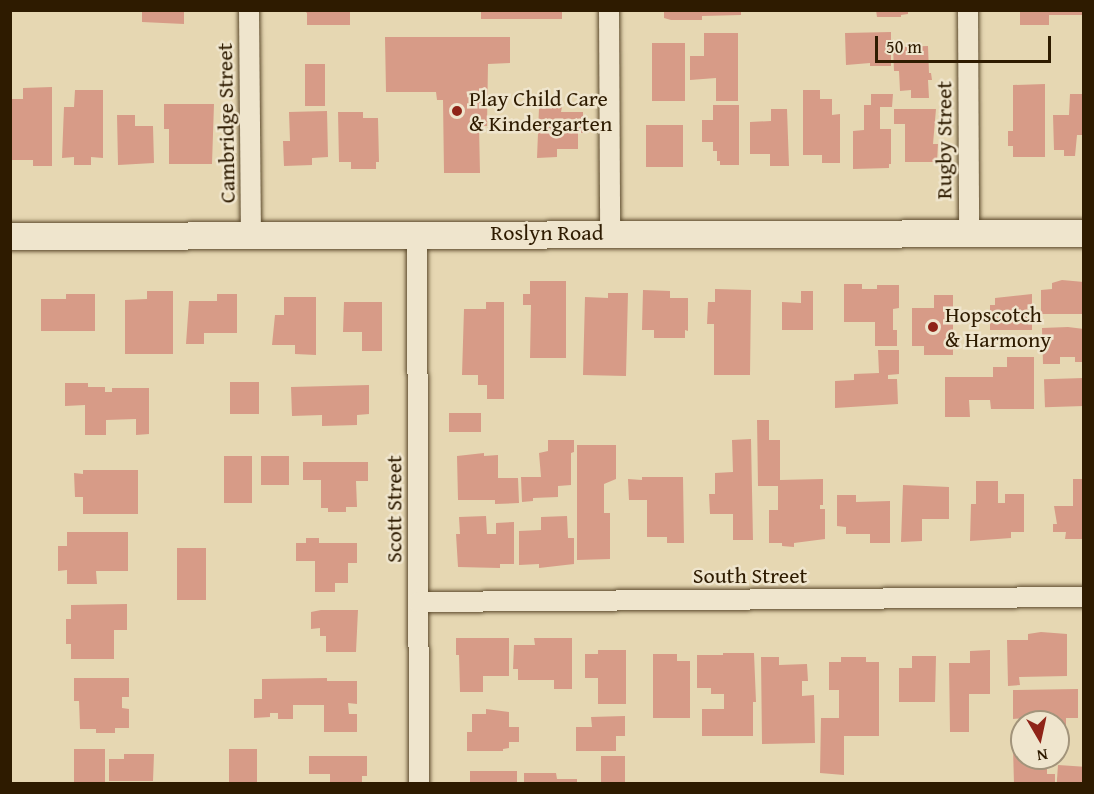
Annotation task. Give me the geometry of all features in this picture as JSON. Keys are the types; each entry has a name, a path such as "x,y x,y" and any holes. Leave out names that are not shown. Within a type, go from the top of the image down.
{"street":[{"name":"Cambridge Street","path":"249,10 251,236"},
{"path":"609,10 610,232"},
{"name":"Rugby Street","path":"968,10 969,234"},
{"name":"Roslyn Road","path":"10,236 610,232 1083,233"},
{"name":"Scott Street","path":"417,234 419,783"},
{"name":"South Street","path":"418,602 1083,597"}],"building":[{"path":"142,10 184,10 184,24 142,22"},
{"path":"304,10 350,10 350,25 307,25 307,13"},
{"path":"481,10 562,10 562,19 481,19"},
{"path":"664,10 741,10 741,15 702,16 702,20 671,20 664,18"},
{"path":"876,10 908,10 908,14 901,15 901,17 877,17"},
{"path":"1020,10 1084,10 1084,15 1049,15 1049,25 1020,25"},
{"path":"891,32 891,66 870,66 870,63 846,65 845,33"},
{"path":"704,33 738,33 738,101 716,101 716,78 690,80 690,56 704,56"},
{"path":"385,37 510,37 510,63 488,64 487,126 479,126 480,173 444,173 443,100 437,100 436,92 386,92"},
{"path":"652,43 685,43 685,101 652,101"},
{"path":"928,46 929,73 931,73 932,80 928,80 929,98 911,98 911,90 900,91 899,71 894,71 893,47"},
{"path":"305,64 325,64 325,106 305,106"},
{"path":"1045,84 1045,157 1013,157 1013,146 1008,146 1008,131 1013,131 1013,85"},
{"path":"52,87 52,166 33,166 33,160 10,160 12,99 23,99 23,88"},
{"path":"75,90 103,90 103,158 91,157 91,165 74,165 74,157 62,158 64,107 74,107"},
{"path":"803,90 820,90 820,99 832,99 832,115 840,114 840,163 822,163 822,155 803,155"},
{"path":"871,94 893,94 892,107 880,107 880,129 891,129 891,164 889,168 853,169 853,131 864,130 864,105 871,105"},
{"path":"1070,94 1084,94 1084,135 1077,135 1075,156 1064,156 1064,150 1054,150 1053,115 1069,115"},
{"path":"164,104 214,104 212,164 169,164 169,129 164,129"},
{"path":"713,105 739,105 739,165 720,165 720,161 717,161 717,151 713,151 713,142 702,142 702,120 713,120"},
{"path":"562,107 561,112 583,112 583,133 578,133 578,149 557,149 557,157 537,158 539,108"},
{"path":"771,109 787,109 789,166 770,166 770,154 750,154 750,122 771,121"},
{"path":"894,109 936,109 933,144 938,144 937,162 905,162 905,124 894,124"},
{"path":"327,111 328,157 312,158 312,165 284,166 283,141 290,141 289,112"},
{"path":"338,112 363,112 363,118 378,118 379,162 376,162 376,169 351,169 351,162 339,162"},
{"path":"117,115 135,115 135,126 153,126 154,163 118,165"},
{"path":"646,125 683,125 683,167 646,167"},
{"path":"1062,280 1084,282 1084,314 1041,314 1041,290 1052,289 1052,283"},
{"path":"530,281 566,281 566,358 530,358 531,305 523,305 523,294 530,294"},
{"path":"844,284 862,284 862,289 877,289 877,285 899,285 899,308 893,309 893,330 897,330 897,346 875,346 875,322 844,322"},
{"path":"715,289 751,290 750,375 714,375 714,324 707,324 708,302 715,302"},
{"path":"643,290 670,291 670,298 688,298 688,331 685,330 685,338 654,338 654,330 642,330"},
{"path":"147,291 173,291 173,354 125,354 125,300 147,299"},
{"path":"801,291 813,291 813,330 782,330 782,302 801,303"},
{"path":"608,293 628,293 626,376 583,375 585,297 608,298"},
{"path":"66,294 95,294 95,331 41,331 41,299 66,299"},
{"path":"217,294 237,294 237,333 204,333 204,344 186,344 189,301 217,301"},
{"path":"1032,294 1032,330 990,330 990,305 995,305 995,298"},
{"name":"Hopscotch & Harmony","path":"934,295 953,295 953,355 924,355 924,346 912,346 912,308 934,308"},
{"path":"284,297 316,297 316,355 295,354 295,345 272,345 275,315 284,315"},
{"path":"344,302 382,302 382,351 362,351 362,332 343,332"},
{"path":"486,302 504,302 504,399 487,399 487,385 478,385 478,375 462,375 464,309 486,309"},
{"path":"1042,328 1084,329 1084,362 1075,362 1075,357 1060,357 1060,364 1043,364"},
{"path":"878,350 899,350 899,374 888,375 888,379 897,379 898,404 835,408 835,381 854,380 854,374 879,373"},
{"path":"1007,357 1034,357 1034,409 991,409 990,400 969,400 970,417 945,417 945,377 993,377 993,367 1007,367"},
{"path":"1083,378 1084,406 1045,407 1044,379"},
{"path":"230,382 259,382 259,414 230,414"},
{"path":"65,383 88,383 88,387 105,387 105,392 112,392 112,388 149,388 149,434 136,435 136,419 106,420 106,435 85,435 85,405 65,406"},
{"path":"369,385 369,414 357,415 357,425 322,426 322,415 292,416 291,387"},
{"path":"449,413 481,413 481,432 449,432"},
{"path":"757,420 769,420 769,440 780,440 780,480 823,479 823,505 820,505 820,509 825,509 825,539 794,543 794,547 782,546 782,543 769,543 769,510 778,510 778,486 758,486"},
{"path":"751,439 753,540 733,540 733,514 710,514 709,494 715,494 715,473 733,472 732,440"},
{"path":"548,440 574,440 574,452 571,453 571,485 558,486 558,497 533,498 533,501 522,502 521,477 541,477 539,453 548,451"},
{"path":"577,445 616,445 616,479 604,484 604,513 610,513 610,559 577,560"},
{"path":"484,453 484,456 498,455 498,478 518,478 519,503 495,504 495,500 458,500 457,456"},
{"path":"224,456 252,456 252,503 224,503"},
{"path":"261,456 289,456 289,485 261,485"},
{"path":"303,462 368,462 368,481 356,481 357,507 346,507 346,512 328,512 328,508 321,508 321,480 303,480"},
{"path":"83,470 138,470 138,514 83,514 83,497 75,497 74,473 83,474"},
{"path":"642,477 683,477 684,543 667,543 667,537 647,537 647,500 629,500 628,479 642,480"},
{"path":"1073,479 1084,479 1084,539 1065,539 1066,532 1053,532 1053,524 1057,524 1054,506 1073,506"},
{"path":"976,481 998,481 998,503 1005,503 1005,494 1024,494 1024,532 1011,532 1011,538 970,541 971,504 976,504"},
{"path":"903,485 949,487 949,519 922,519 922,541 901,542"},
{"path":"837,495 856,495 856,502 890,501 890,543 870,543 870,534 846,534 846,527 837,526"},
{"path":"486,516 487,534 496,534 496,523 514,522 514,564 500,564 500,568 458,567 456,534 460,534 459,517"},
{"path":"567,516 568,538 574,538 574,564 539,568 539,564 519,565 519,531 541,530 541,517"},
{"path":"67,532 128,532 128,571 96,571 97,584 67,584 67,570 58,571 58,546 67,546"},
{"path":"306,538 319,538 319,543 357,543 357,563 348,563 348,583 335,583 335,592 315,592 315,561 296,561 296,543 306,543"},
{"path":"177,548 206,548 206,600 177,600"},
{"path":"127,604 127,630 114,630 114,659 71,659 71,644 66,644 66,619 71,619 71,605"},
{"path":"358,610 356,652 326,652 326,636 320,636 320,628 311,629 311,612"},
{"path":"1041,632 1067,634 1067,676 1019,677 1020,685 1008,686 1007,640 1028,640 1028,634"},
{"path":"456,638 509,638 509,676 483,676 483,692 460,692"},
{"path":"534,638 572,638 572,689 554,689 554,680 518,680 518,669 513,669 514,645 535,645"},
{"path":"598,650 626,650 626,704 598,704 598,678 585,678 585,654 598,654"},
{"path":"990,650 990,694 969,694 969,732 950,732 949,663 970,663 970,651"},
{"path":"723,653 754,653 756,702 753,702 753,736 702,736 702,709 724,709 724,694 711,694 711,688 697,688 697,655 723,655"},
{"path":"653,654 677,654 677,661 690,661 690,718 653,718"},
{"path":"912,656 936,656 935,702 899,702 899,668 912,668"},
{"path":"761,657 779,657 779,665 807,664 808,681 802,681 802,696 814,695 815,743 762,744"},
{"path":"841,657 866,657 866,662 879,662 879,736 844,736 844,775 820,773 821,718 839,718 839,690 829,690 829,662 841,662"},
{"path":"74,678 129,678 129,697 122,697 122,708 129,709 129,728 115,728 115,733 96,733 96,729 80,729 79,701 74,701"},
{"path":"327,678 327,681 357,681 357,704 348,703 349,714 357,714 357,732 324,732 324,705 293,705 293,719 278,719 278,713 270,713 270,717 254,718 254,699 262,699 262,679"},
{"path":"1078,689 1078,718 1070,718 1070,710 1013,710 1013,690"},
{"path":"486,709 509,712 509,727 519,727 519,742 509,742 509,748 503,751 467,751 467,732 472,732 472,714 486,714"},
{"path":"625,716 625,736 616,736 616,751 576,751 576,727 592,727 591,717"},
{"path":"74,749 105,749 105,784 74,784"},
{"path":"229,749 257,749 257,784 229,784"},
{"path":"124,754 154,754 153,781 109,781 109,759 124,759"},
{"path":"309,756 367,756 367,776 362,776 362,784 330,784 330,774 309,774"},
{"path":"601,756 625,756 625,784 601,784"},
{"path":"1070,766 1084,767 1083,784 1057,784 1058,770 1070,770"},
{"path":"1014,770 1047,770 1047,774 1055,774 1055,784 1014,784"},
{"path":"470,771 517,771 517,784 470,784"},
{"path":"524,773 556,773 557,779 577,779 577,784 524,784"}],"place":[{"name":"Play Child Care & Kindergarten","path":"457,111"},
{"name":"Hopscotch & Harmony","path":"933,327"}]}
